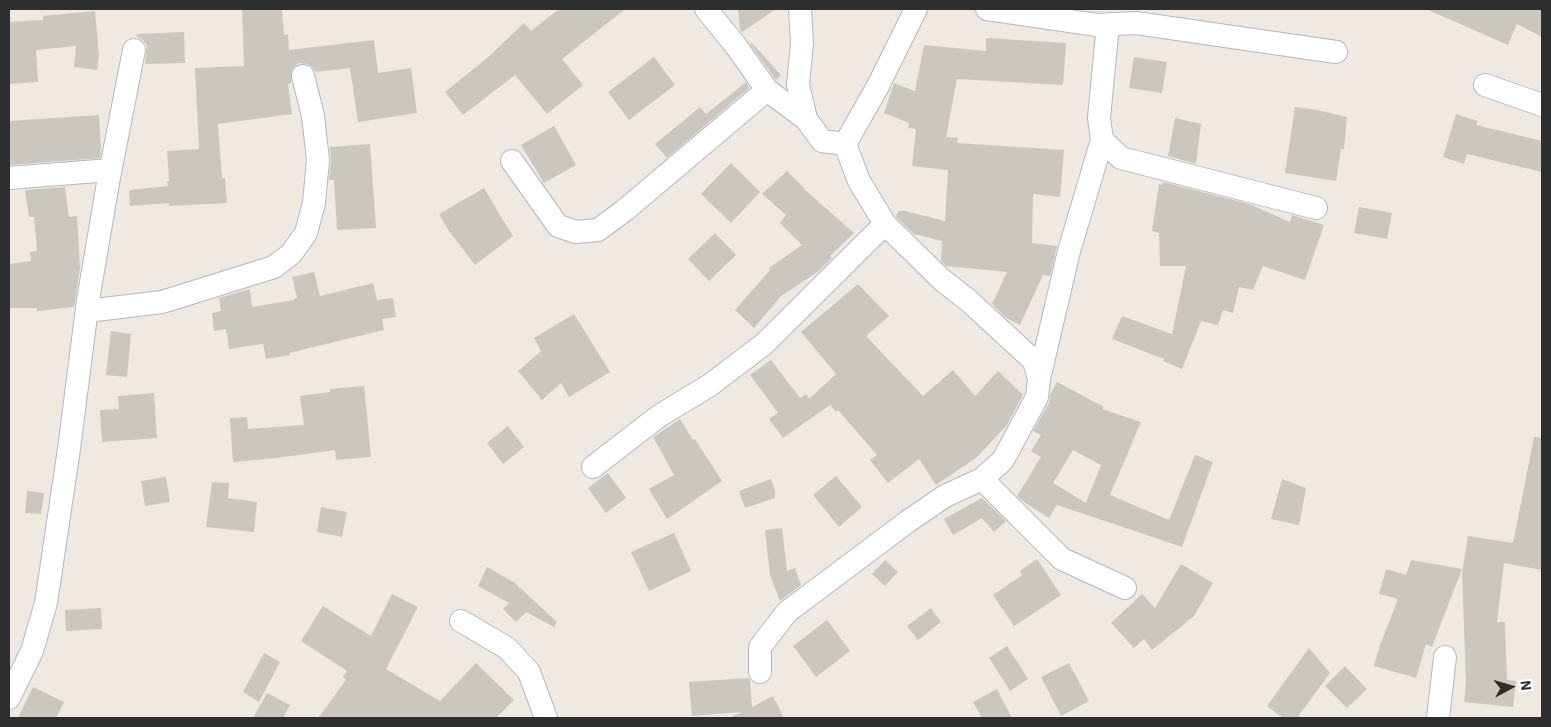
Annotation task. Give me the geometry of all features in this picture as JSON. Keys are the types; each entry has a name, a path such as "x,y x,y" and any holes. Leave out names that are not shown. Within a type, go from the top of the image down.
{"street":[{"path":"706,9 736,46 767,90 806,119 822,141 846,144"},
{"path":"800,9 802,44 798,84 806,119"},
{"path":"916,9 878,86 846,144 859,181 885,224 941,279 969,301 1034,361 1039,379"},
{"path":"987,9 1098,25 1136,23 1336,52"},
{"path":"760,672 760,647 788,612 907,522 945,496 982,479 1003,460 1037,398 1039,379 1069,251 1102,140 1099,118 1108,24"},
{"path":"9,698 32,651 46,603 87,311 110,170 134,50"},
{"path":"87,311 162,302 274,267 291,254 306,234 314,203 318,160 313,116 303,76"},
{"path":"1485,86 1542,105"},
{"path":"512,161 558,226 576,232 598,230 767,90"},
{"path":"1102,140 1121,158 1316,208"},
{"path":"9,178 110,170"},
{"path":"593,467 659,416 710,385 764,344 885,224"},
{"path":"982,479 1062,559 1125,588"},
{"path":"461,621 507,648 518,660 528,672 546,718"},
{"path":"1438,718 1445,657"}],"building":[{"path":"242,9 282,9 284,35 288,34 289,50 374,40 378,73 411,68 417,113 358,122 350,68 316,72 307,64 299,63 291,72 291,83 288,84 292,114 218,124 222,178 225,178 227,203 169,206 169,203 130,206 129,190 168,186 167,151 199,149 195,68 244,66"},
{"path":"559,9 625,9 562,59 583,85 547,114 515,75 463,115 445,92 486,59 524,23 531,31"},
{"path":"738,9 776,9 742,32 740,30"},
{"path":"1426,9 1542,9 1542,37 1517,24 1508,45"},
{"path":"95,11 99,55 97,70 74,67 76,46 36,50 38,82 9,84 9,22 43,20 43,16"},
{"path":"184,32 185,63 145,64 147,46 143,40 137,37 137,34"},
{"path":"986,38 1066,43 1063,85 957,79 946,137 958,138 957,143 1064,150 1060,197 1033,194 1032,243 1057,246 1050,276 1043,275 1020,325 1005,317 992,304 1007,272 946,266 941,261 942,241 914,234 896,217 898,211 905,211 945,221 948,170 912,166 916,129 908,128 909,123 884,113 894,83 915,91 924,45 986,51"},
{"path":"751,42 781,75 776,80 751,45"},
{"path":"654,57 675,85 629,120 608,92"},
{"path":"1134,57 1167,62 1162,93 1129,88"},
{"path":"746,82 749,88 667,158 655,144 700,107 706,114"},
{"path":"1295,107 1347,117 1344,149 1341,149 1336,181 1285,173"},
{"path":"1456,114 1478,121 1476,125 1542,141 1542,172 1467,154 1464,164 1443,157"},
{"path":"99,115 100,158 9,165 9,121"},
{"path":"1175,118 1201,124 1196,164 1168,156"},
{"path":"554,126 576,165 544,183 521,145"},
{"path":"370,144 376,228 337,230 334,180 329,180 330,147"},
{"path":"731,163 760,192 731,223 701,194"},
{"path":"787,171 804,189 854,233 830,256 832,258 819,271 781,296 754,328 735,310 770,270 769,268 802,245 780,223 786,215 762,194"},
{"path":"1163,182 1249,204 1290,222 1292,215 1324,225 1305,280 1263,266 1253,290 1239,287 1233,313 1223,310 1218,325 1201,321 1182,369 1163,361 1164,359 1112,339 1122,316 1172,334 1186,266 1160,266 1159,233 1152,231 1159,184 1162,185"},
{"path":"65,187 69,217 77,216 80,268 74,307 37,311 37,308 9,308 9,264 31,261 30,252 37,251 34,217 29,217 25,190"},
{"path":"484,188 513,236 475,265 449,231 439,214"},
{"path":"1359,207 1392,213 1387,239 1354,233"},
{"path":"715,233 736,255 709,281 688,259"},
{"path":"314,272 320,296 373,283 377,300 393,298 396,317 382,319 384,330 289,353 290,355 266,359 263,344 229,349 226,329 214,331 212,313 221,311 219,298 250,289 252,307 294,300 297,298 292,277"},
{"path":"858,284 889,316 866,336 923,396 953,370 975,396 998,371 1023,395 1007,425 976,458 936,485 919,459 888,483 870,460 877,455 838,410 836,412 830,405 783,438 769,419 778,413 750,375 771,360 800,398 806,394 809,399 836,374 801,332"},
{"path":"574,314 610,372 569,397 561,383 542,400 518,371 541,351 534,338"},
{"path":"111,331 131,334 127,377 106,375"},
{"path":"1057,382 1104,407 1102,409 1141,422 1110,495 1169,520 1195,455 1213,462 1182,547 1057,505 1049,518 1017,496 1041,457 1031,451 1041,435 1033,431 1049,403 1050,395","holes":["1073,450 1101,465 1086,503 1053,483"]},
{"path":"364,386 371,457 336,460 335,450 233,462 230,418 247,417 248,429 304,425 300,396 330,392 330,389"},
{"path":"154,393 157,438 102,442 100,410 119,409 118,396"},
{"path":"680,419 722,481 667,519 649,489 674,475 653,437"},
{"path":"508,426 524,447 503,464 487,443"},
{"path":"1534,437 1542,438 1542,570 1504,563 1497,622 1505,622 1507,680 1516,681 1513,707 1464,702 1466,682 1462,573 1468,536 1513,543"},
{"path":"608,473 626,498 606,513 588,488"},
{"path":"836,476 862,507 839,527 813,495"},
{"path":"166,477 170,502 145,506 141,481"},
{"path":"771,479 775,498 745,508 739,491"},
{"path":"1282,479 1306,488 1299,525 1271,519"},
{"path":"212,482 229,483 228,498 257,502 254,532 206,527"},
{"path":"27,491 44,493 41,514 25,513"},
{"path":"982,498 1006,521 994,532 982,518 953,535 944,519"},
{"path":"321,507 347,512 342,537 317,532"},
{"path":"782,528 787,571 795,568 801,585 780,601 770,575 765,530"},
{"path":"674,533 691,571 649,591 631,552"},
{"path":"1037,559 1061,595 1014,626 993,595 1022,575 1020,571"},
{"path":"885,560 898,572 885,586 872,574"},
{"path":"1411,560 1462,569 1432,647 1426,644 1416,678 1374,666 1398,599 1379,594 1386,569 1406,575"},
{"path":"1181,564 1213,583 1194,616 1152,650 1144,639 1134,648 1111,623 1142,594 1155,608"},
{"path":"487,567 515,583 557,622 554,627 526,612 516,622 503,609 509,603 478,586"},
{"path":"392,594 418,607 386,669 440,701 476,663 514,700 496,718 318,718 346,680 343,677 347,671 301,641 323,606 371,636"},
{"path":"101,608 102,629 66,631 65,610"},
{"path":"931,608 941,622 918,640 907,626"},
{"path":"827,620 850,651 816,677 793,646"},
{"path":"1007,646 1028,679 1010,691 989,658"},
{"path":"1309,648 1330,673 1297,718 1283,718 1267,706"},
{"path":"264,653 280,662 259,702 243,692"},
{"path":"1069,663 1089,701 1061,716 1041,677"},
{"path":"1345,666 1367,689 1347,708 1325,686"},
{"path":"748,678 750,680 752,707 773,696 784,718 729,718 742,712 692,716 689,682"},
{"path":"33,687 64,702 56,718 18,718"},
{"path":"997,689 1012,718 982,718 973,702"},
{"path":"267,693 290,705 283,718 253,718"}]}
